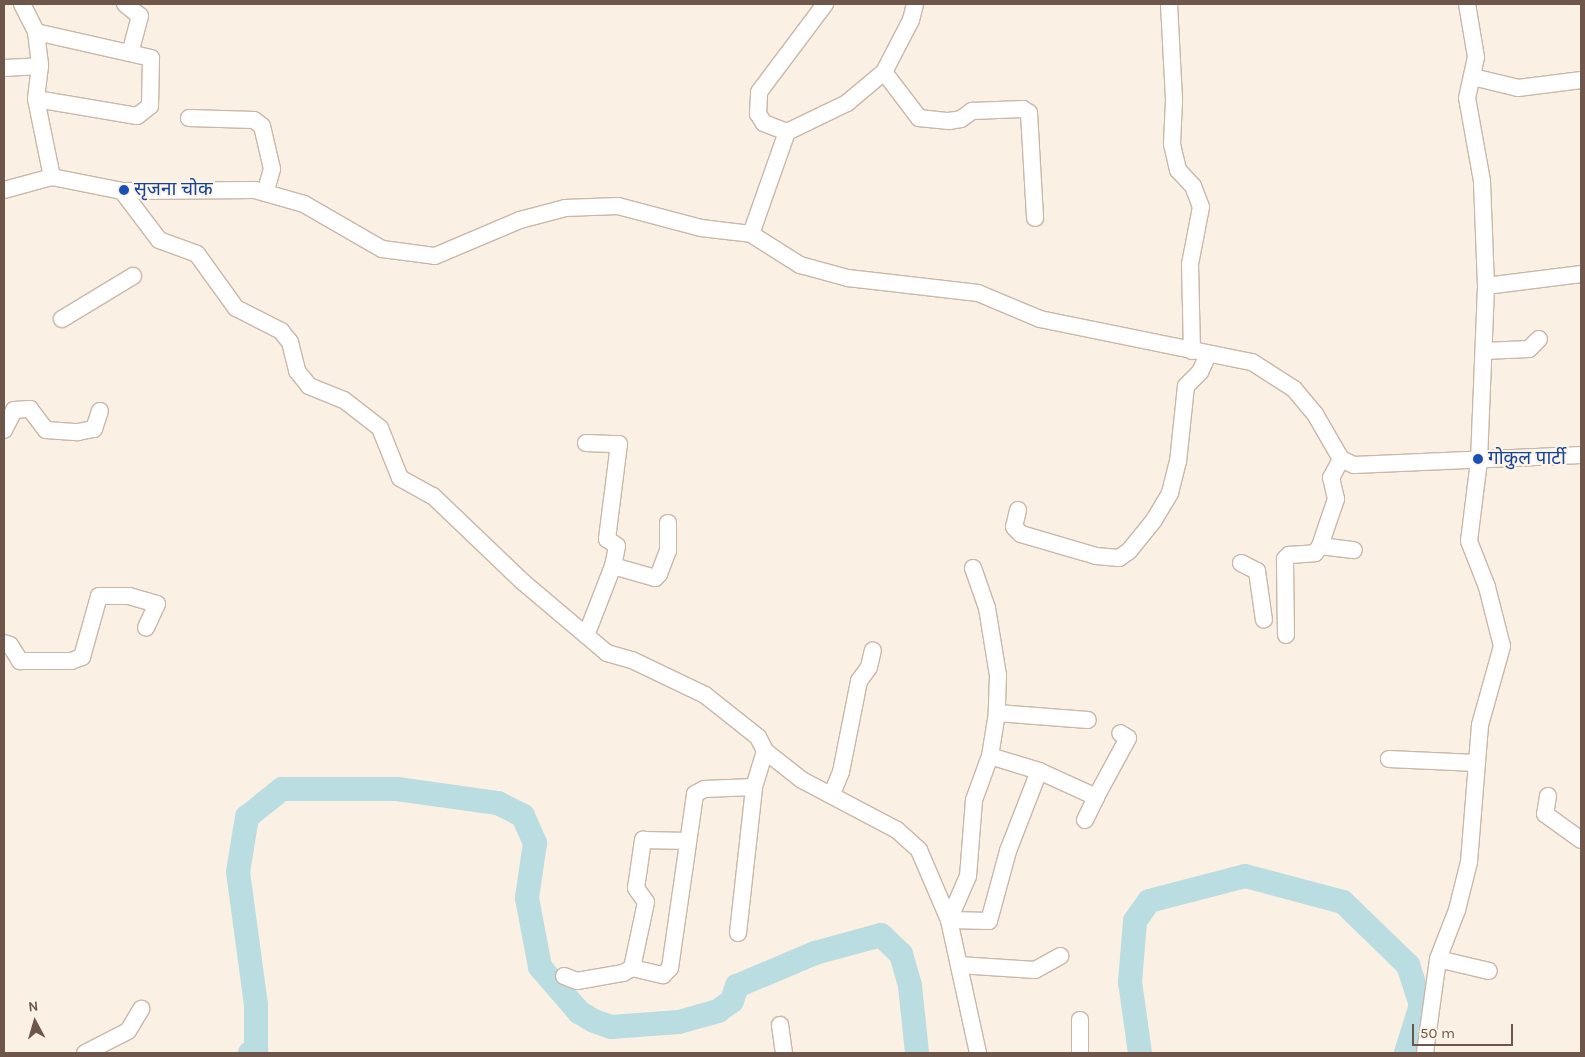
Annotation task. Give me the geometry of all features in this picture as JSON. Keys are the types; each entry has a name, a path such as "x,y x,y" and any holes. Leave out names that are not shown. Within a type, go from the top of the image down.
{"street":[{"path":"22,4 36,32 40,66 36,99 52,177"},
{"path":"125,4 140,16 130,53"},
{"path":"787,132 764,123 758,114 759,92 825,4"},
{"path":"751,234 787,132 847,103 884,72 911,20 915,4"},
{"path":"1018,510 1014,527 1021,534 1096,556 1119,558 1129,551 1154,520 1170,493 1178,462 1186,386 1200,372 1200,353 1190,264 1201,207 1193,186 1178,170 1172,144 1174,102 1168,4"},
{"path":"1425,1053 1438,958 1457,910 1469,862 1480,725 1502,646 1487,587 1469,541 1479,461 1486,286 1482,181 1466,98 1473,77 1476,57 1467,4"},
{"path":"36,32 151,58 150,106 137,116 36,99"},
{"path":"4,68 40,66"},
{"path":"884,72 919,118 949,121 972,112 1023,109 1028,113 1035,218"},
{"path":"1473,77 1518,88 1581,80"},
{"path":"189,118 254,120 262,126 272,169 265,193"},
{"path":"4,190 52,177 122,191 265,193 304,204 382,249 411,255 435,256 487,232 565,208 618,206 701,228 751,234 800,265 848,278 978,293 1040,319 1200,353 1252,362 1294,389 1315,414 1340,459 1354,465 1479,461 1581,455"},
{"path":"122,191 159,240 197,254 236,308 281,331 290,342 297,371 309,386 344,400 380,428 400,478 432,496 523,582 587,633 607,653 632,660 705,695 758,737 765,751 802,780 898,830 919,850 949,920 978,1053"},
{"path":"1486,286 1581,274"},
{"path":"62,319 133,276"},
{"path":"1484,351 1529,349 1539,339"},
{"path":"4,430 14,410 30,409 46,430 78,432 94,429 100,411"},
{"path":"586,444 619,444 607,539 617,546 613,566 587,633"},
{"path":"1286,635 1285,559 1290,555 1315,553 1320,546 1336,499 1331,478 1340,459"},
{"path":"613,566 655,578 668,551 668,522"},
{"path":"1320,546 1354,550"},
{"path":"1241,563 1257,571 1262,589 1264,620"},
{"path":"949,920 968,876 974,800 990,756 997,713 998,675 987,608 973,568"},
{"path":"1262,589 1286,593"},
{"path":"4,643 10,645 20,661 71,661 82,657 99,596 129,596 157,604 146,628"},
{"path":"832,794 841,772 859,681 869,667 873,650"},
{"path":"997,713 1088,720"},
{"path":"1085,820 1128,738 1120,732"},
{"path":"738,933 754,787 765,751"},
{"path":"990,756 1039,771 1096,797"},
{"path":"1389,759 1476,764"},
{"path":"949,920 990,921 1008,851 1039,771"},
{"path":"564,976 576,981 623,973 632,968 663,975 670,968 695,794 704,789 754,787"},
{"path":"1548,796 1545,814 1581,840"},
{"path":"632,968 646,902 636,888 643,840 688,841"},
{"path":"959,965 1035,970 1060,956"},
{"path":"1438,958 1489,971"},
{"path":"85,1053 128,1031 141,1009"},
{"path":"1080,1020 1080,1053"},
{"path":"780,1025 787,1052"}],"waterway":[{"path":"250,1053 256,1050 256,1005 238,872 247,817 282,789 397,789 498,803 523,816 535,843 527,898 540,967 579,1012 594,1021 611,1027 679,1022 718,1011 732,1001 737,986 815,953 881,935 901,954 910,986 917,1053"},
{"path":"1140,1053 1130,982 1135,921 1149,901 1245,876 1343,902 1408,965 1421,1005 1406,1053"}],"place":[{"name":"सृजना चोक","path":"124,190"},
{"name":"गोकुल पार्टी","path":"1478,459"}]}
